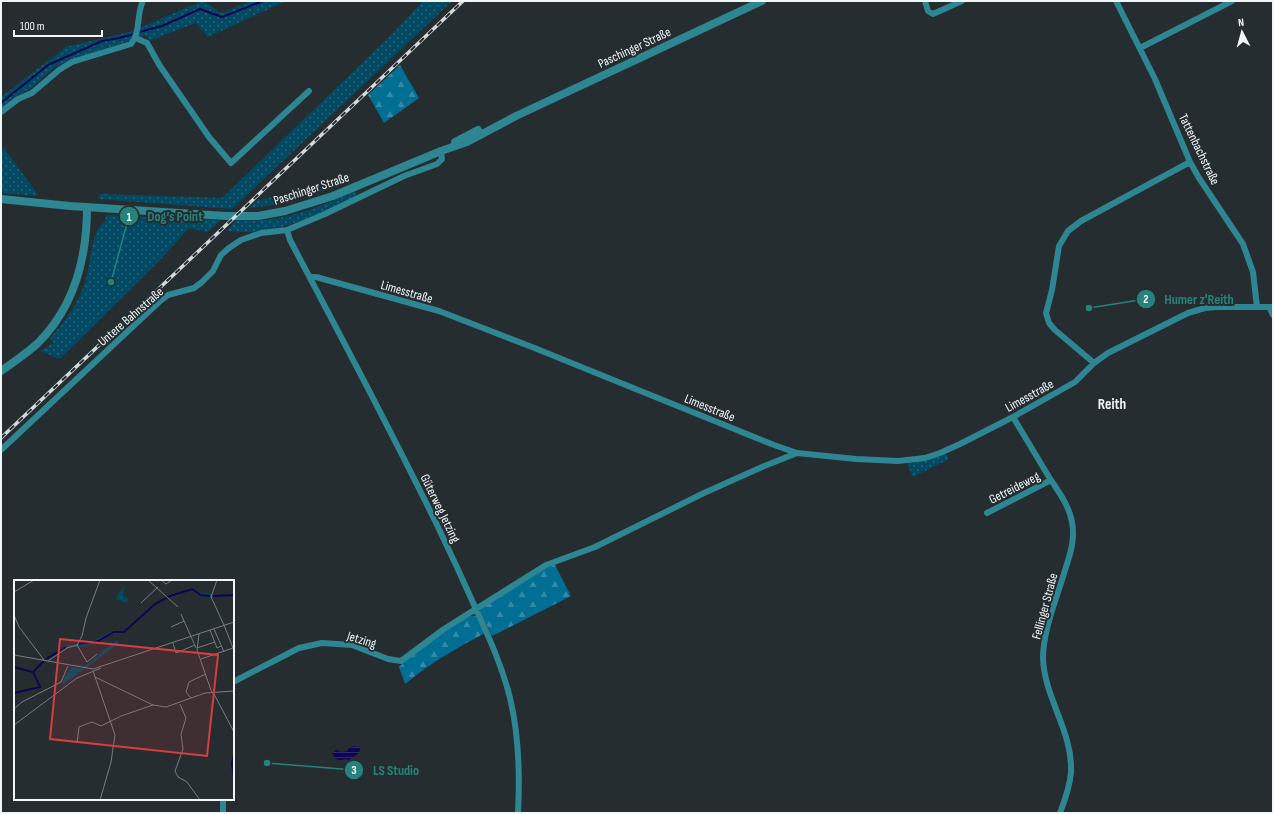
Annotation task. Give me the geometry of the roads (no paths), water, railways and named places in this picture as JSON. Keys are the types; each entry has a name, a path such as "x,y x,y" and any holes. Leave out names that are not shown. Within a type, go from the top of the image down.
{"street":[{"path":"1,112 18,99 32,93 58,70 72,62 131,44 136,38 139,11 143,1"},
{"name":"Paschinger Straße","path":"1,199 87,207 226,216 258,216 272,214 312,203 441,150 464,136 516,116 762,1"},
{"path":"924,1 928,11 933,14 937,14 962,1"},
{"name":"Tattenbachstraße","path":"1116,1 1140,48 1190,162 1208,193 1243,244 1253,272 1258,307"},
{"path":"1140,48 1232,1"},
{"path":"136,38 147,43 160,66 205,131 230,163 309,91"},
{"name":"Untere Bahnstraße","path":"1,450 163,298 173,293 194,288 202,282 213,271 221,255 229,248 241,240 261,233 287,230 325,214 404,176 437,164 442,159 441,150"},
{"path":"1094,363 1055,330 1047,319 1046,309 1052,290 1056,254 1061,240 1068,231 1081,221 1190,162"},
{"path":"1,370 26,352 43,337 69,299 79,272 83,254 87,207"},
{"name":"Güterweg Jetzing","path":"287,230 290,240 452,555 501,666 515,721 518,751 518,813"},
{"name":"Limesstraße","path":"310,277 316,277 440,311 797,453 863,460 916,460 947,450 1013,417 1075,382 1094,363 1108,353 1198,310 1217,307 1271,307"},
{"path":"1271,307 1273,315"},
{"name":"Fellinger Straße","path":"1013,417 1068,508 1073,530 1071,551 1049,623 1044,650 1044,666 1047,681 1067,744 1070,761 1071,772 1069,783 1060,813"},
{"path":"476,608 546,565 595,547 762,466 797,453"},
{"name":"Getreideweg","path":"987,513 1051,480"},
{"name":"Jetzing","path":"234,681 299,648 322,642 352,645 388,659 401,661 444,629 476,608"},
{"path":"222,800 223,813"}],"waterway":[{"path":"139,32 162,26 200,9 222,17 263,1"},
{"path":"1,103 48,65 102,41 134,34"}],"railway":[{"path":"1,438 463,1"}],"place":[{"name":"Dog’s Point","path":"111,282"},
{"name":"Humer z'Reith","path":"1089,308"},
{"name":"LS Studio","path":"267,763"}],"district":[{"name":"Reith","path":"1112,404"}]}
